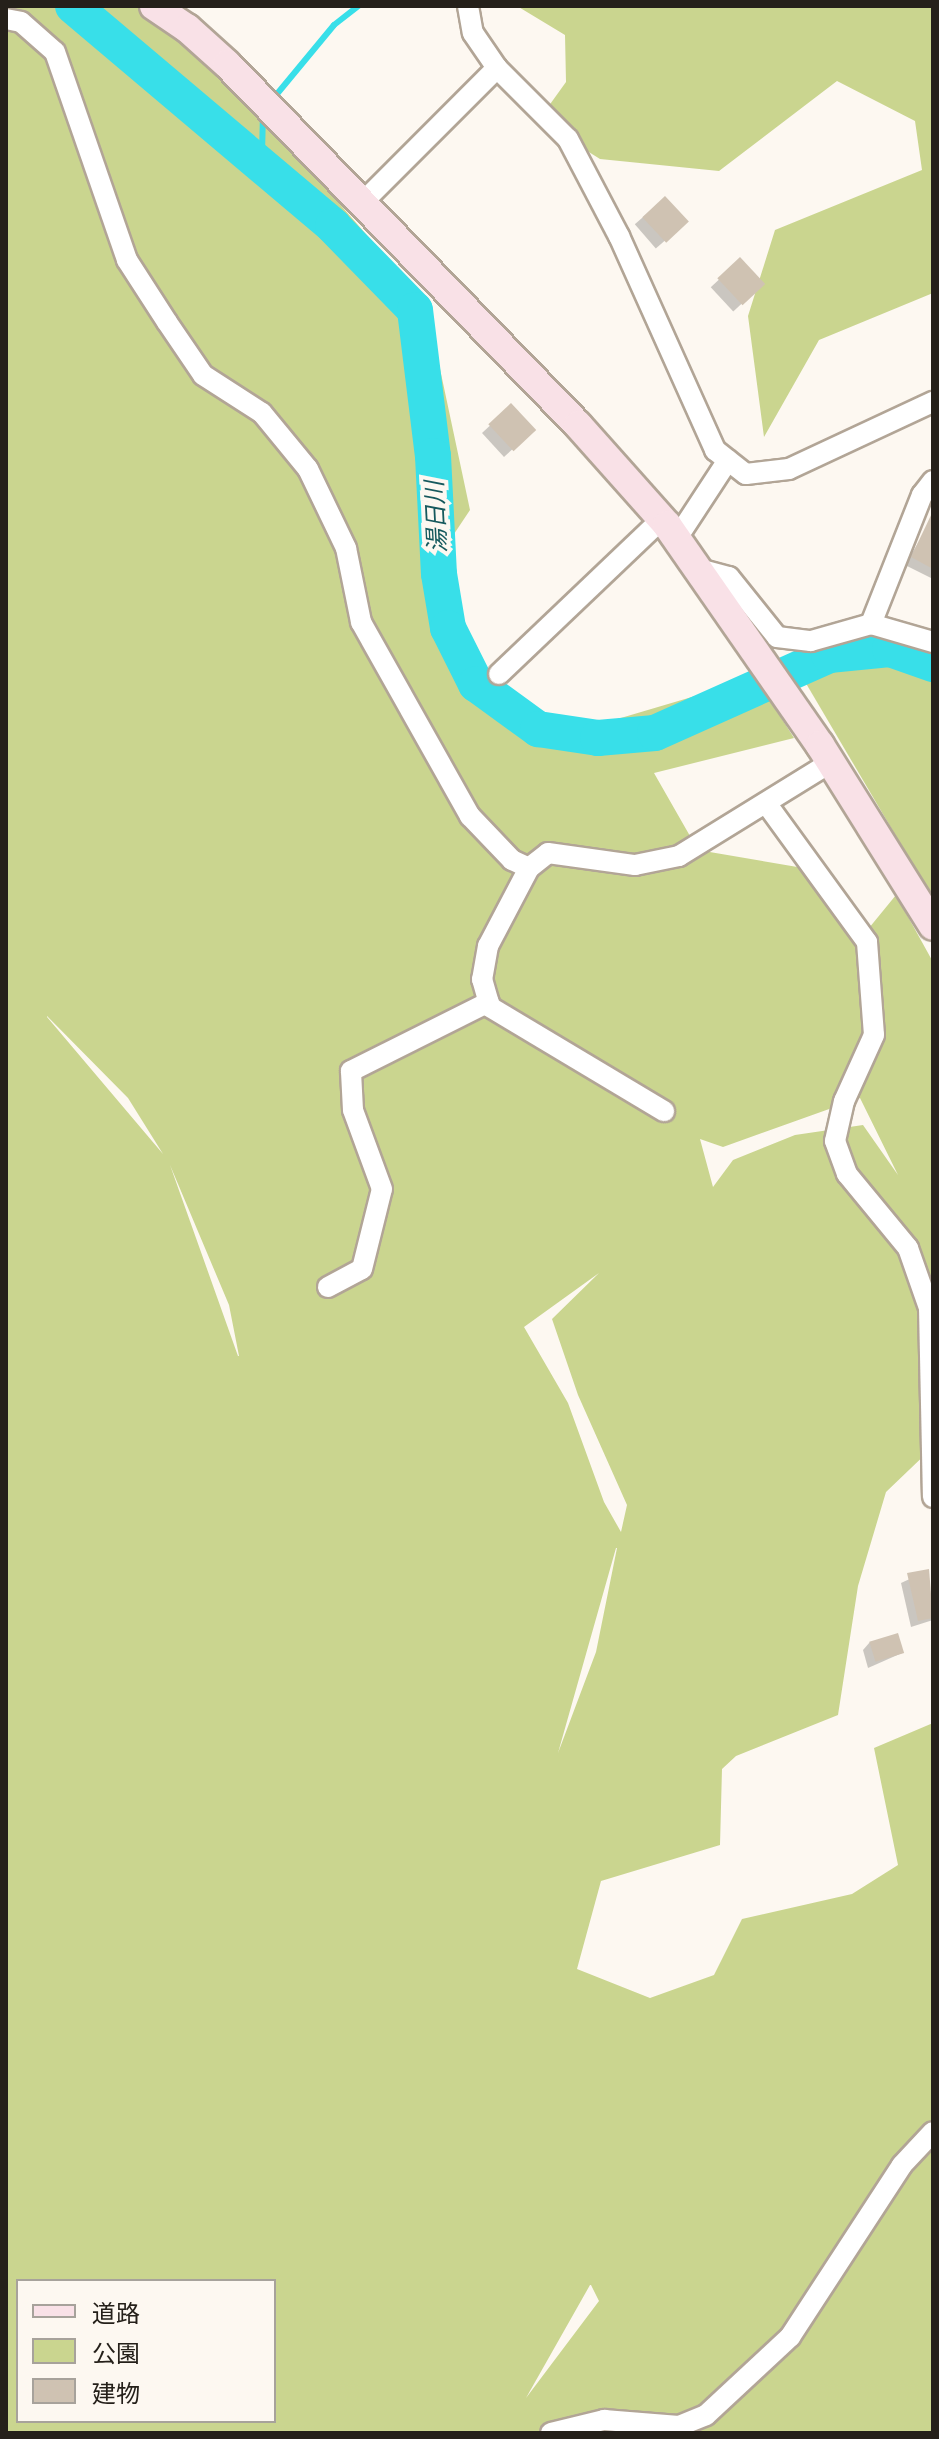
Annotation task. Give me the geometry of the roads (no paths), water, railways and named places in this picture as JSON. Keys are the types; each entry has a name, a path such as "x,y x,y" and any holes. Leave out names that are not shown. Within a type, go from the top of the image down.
{"street":[{"path":"154,6 227,64 670,528 723,598 826,753 933,926"},
{"path":"468,6 473,33 497,68 568,139 619,236 715,450 746,474 789,469 933,402"},
{"path":"6,19 21,22 55,52 127,260 203,375 262,413 308,469 346,548 361,622 470,816 512,860 529,868"},
{"path":"362,203 497,68"},
{"path":"499,674 670,528 728,460"},
{"path":"871,624 922,495 933,481"},
{"path":"702,570 729,577 777,637 811,641 871,624 933,642"},
{"path":"664,1111 489,1002 482,979 488,946 529,868 548,853 635,865 679,856 766,803 826,753"},
{"path":"766,803 867,942 874,1035 844,1101 835,1141 847,1174 908,1248 929,1308 933,1497"},
{"path":"328,1287 362,1269 382,1189 353,1110 351,1071 489,1002"},
{"path":"551,2433 604,2420 679,2426 706,2415 790,2337 902,2165 933,2132"}],"waterway":[{"name":"湯日川","path":"73,6 333,226 415,310 433,456 439,574 448,628 476,684 538,729 598,738 655,733 829,655 890,649 933,664"},
{"path":"272,100 334,25 358,6"},
{"path":"263,113 262,155 333,226"}]}
